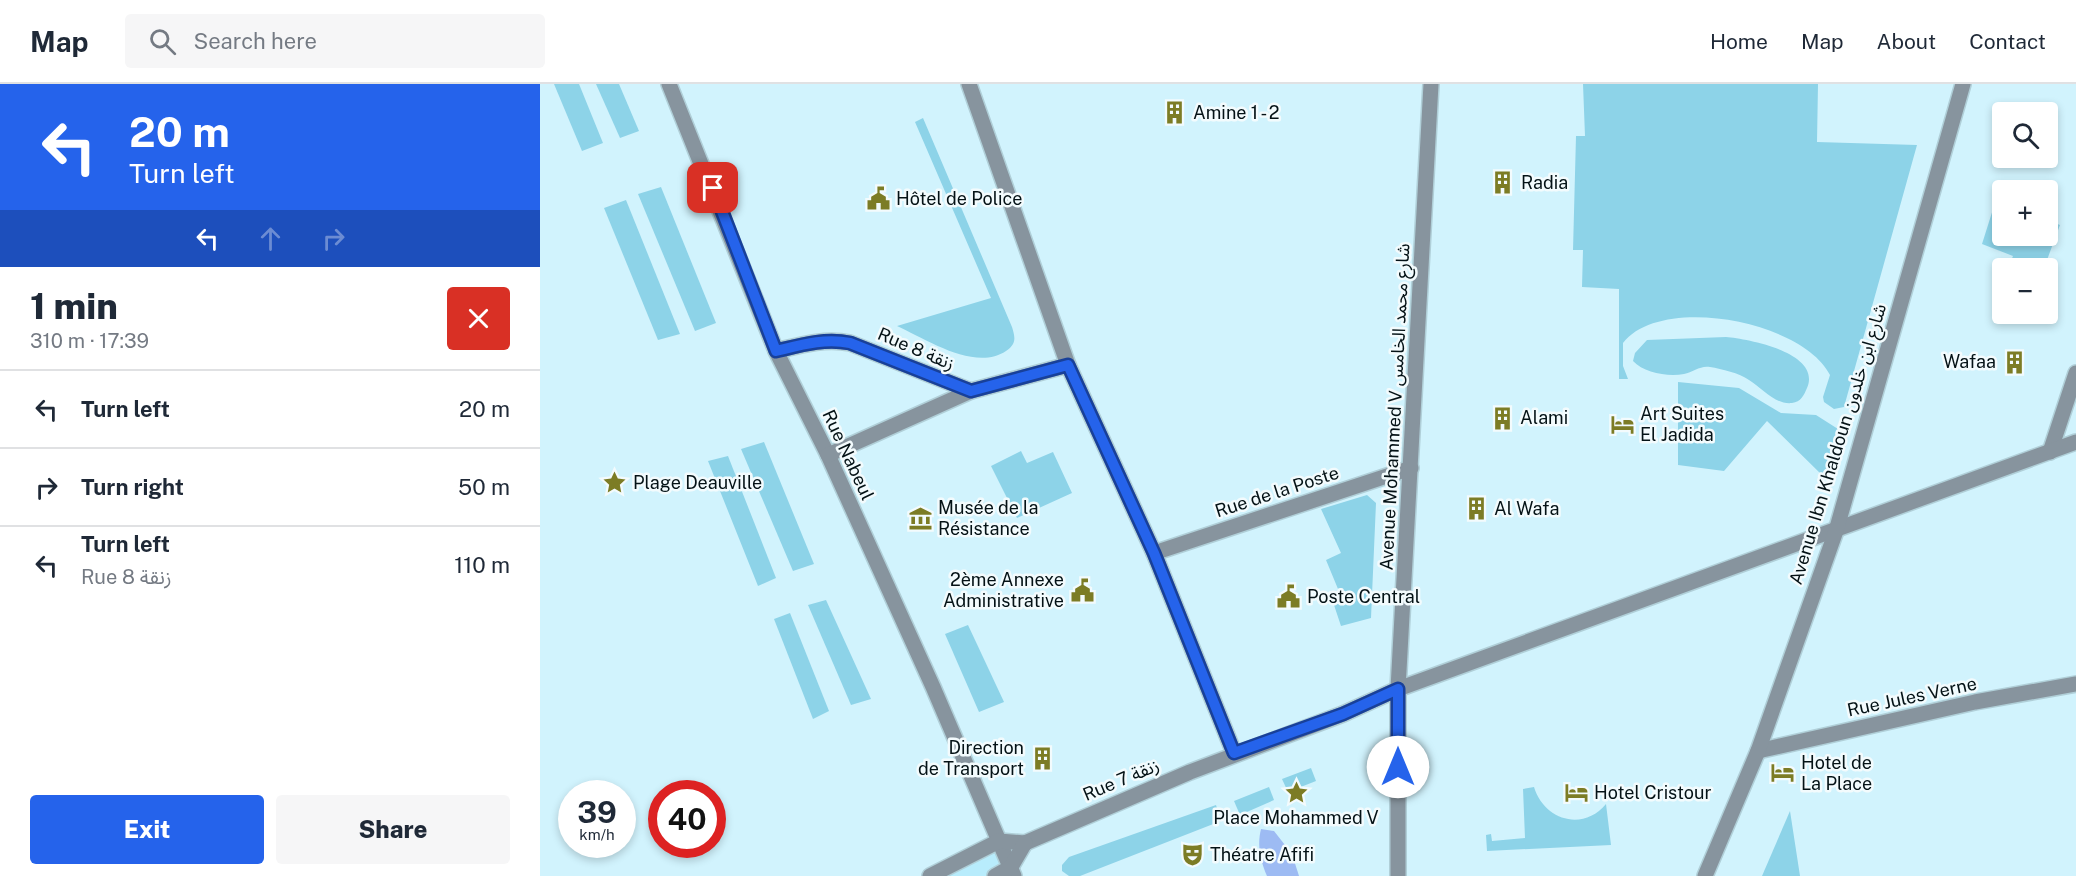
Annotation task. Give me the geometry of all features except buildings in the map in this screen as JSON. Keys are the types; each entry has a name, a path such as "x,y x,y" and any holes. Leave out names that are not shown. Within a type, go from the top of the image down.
{"street":[{"name":"Rue Nabeul","path":"669,84 776,351 828,455 933,687 1013,872"},
{"path":"969,84 1068,365 1154,553 1234,753"},
{"name":"Avenue Mohammed V شارع محمد الخامس","path":"1398,876 1398,689 1431,84"},
{"name":"Avenue Ibn Khaldoun شارع ابن خلدون","path":"1705,876 1758,751 1836,531 1963,84"},
{"name":"Rue 8 زنقة","path":"776,351 825,341 850,343 971,391"},
{"name":"Rue 8 زنقة","path":"828,455 971,391 1068,365"},
{"path":"2050,452 2076,373"},
{"name":"Rue 7 زنقة","path":"1025,843 1234,753 1343,714 1398,689 2076,442"},
{"name":"Rue de la Poste","path":"1154,553 1411,468"},
{"name":"Rue Jules Verne","path":"1758,751 1975,702 2076,684"},
{"path":"930,876 999,841 1025,843 1013,872 994,876"}],"shaded area":[{"path":"554,84 579,84 603,143 582,151"},
{"path":"596,84 619,84 639,131 620,138"},
{"path":"1583,84 1818,84 1817,142 1917,145 1844,407 1834,409 1824,402 1823,397 1830,375 1815,356 1792,340 1763,328 1731,320 1698,317 1668,320 1642,328 1623,343 1623,366 1628,379 1619,379 1619,289 1582,287 1583,250 1573,250 1576,136 1585,136"},
{"path":"923,118 1012,327 1014,343 1006,351 994,356 980,358 966,356 936,345 897,326 991,298 915,122"},
{"path":"661,187 716,323 695,331 638,194"},
{"path":"626,200 680,334 658,340 604,208"},
{"path":"1992,212 1992,246 2052,246 2048,258 2012,258 2013,256 1982,244"},
{"path":"1726,337 1766,345 1794,357 1804,366 1809,376 1802,398 1792,403 1780,401 1745,378 1720,369 1707,367 1684,374 1671,375 1643,369 1633,361 1635,353 1647,340"},
{"path":"1678,382 1739,388 1781,413 1816,415 1838,429 1824,477 1767,421 1724,471 1678,465"},
{"path":"764,442 814,564 793,571 741,449"},
{"path":"1021,451 1027,463 1053,452 1072,493 1017,518 991,466"},
{"path":"728,456 776,578 758,586 708,461"},
{"path":"1367,495 1376,503 1371,618 1341,626 1334,605 1343,601 1326,560 1341,553 1321,509"},
{"path":"826,600 871,699 851,705 808,605"},
{"path":"790,613 829,711 813,719 774,619"},
{"path":"968,625 1004,702 979,712 945,634"},
{"path":"1311,768 1316,781 1288,792 1282,779"},
{"path":"1269,787 1274,800 1240,815 1234,801"},
{"path":"1534,787 1546,808 1565,818 1576,820 1586,818 1597,813 1606,804 1611,845 1487,851 1486,835 1491,834 1492,841 1525,838 1523,789"},
{"path":"1216,805 1221,821 1080,876 1069,876 1062,871 1062,865 1069,857"},
{"path":"1790,811 1800,876 1762,876"},
{"path":"1261,829 1274,831 1292,854 1299,876 1267,876 1260,852"},
{"path":"999,841 1014,876 930,876"}],"place":[{"name":"Amine 1 - 2","path":"1175,113"},
{"name":"Radia","path":"1503,183"},
{"name":"Hôtel de Police","path":"878,199"},
{"name":"Wafaa","path":"2014,362"},
{"name":"Alami","path":"1502,418"},
{"name":"Art Suites El Jadida","path":"1622,424"},
{"name":"Plage Deauville","path":"615,483"},
{"name":"Al Wafa","path":"1476,509"},
{"name":"Musée de la Résistance","path":"920,518"},
{"name":"2ème Annexe Administrative","path":"1082,590"},
{"name":"Poste Central","path":"1289,597"},
{"name":"Direction de Transport","path":"1042,758"},
{"name":"Hotel de La Place","path":"1783,773"},
{"name":"Place Mohammed V","path":"1296,792"},
{"name":"Hotel Cristour","path":"1576,793"},
{"name":"Théatre Afifi","path":"1192,855"}],"route":[{"path":"713,188 776,351 803,344 835,340 850,343 943,382 971,391 1068,365 1154,553 1234,753 1343,714 1398,689 1398,767"}]}
